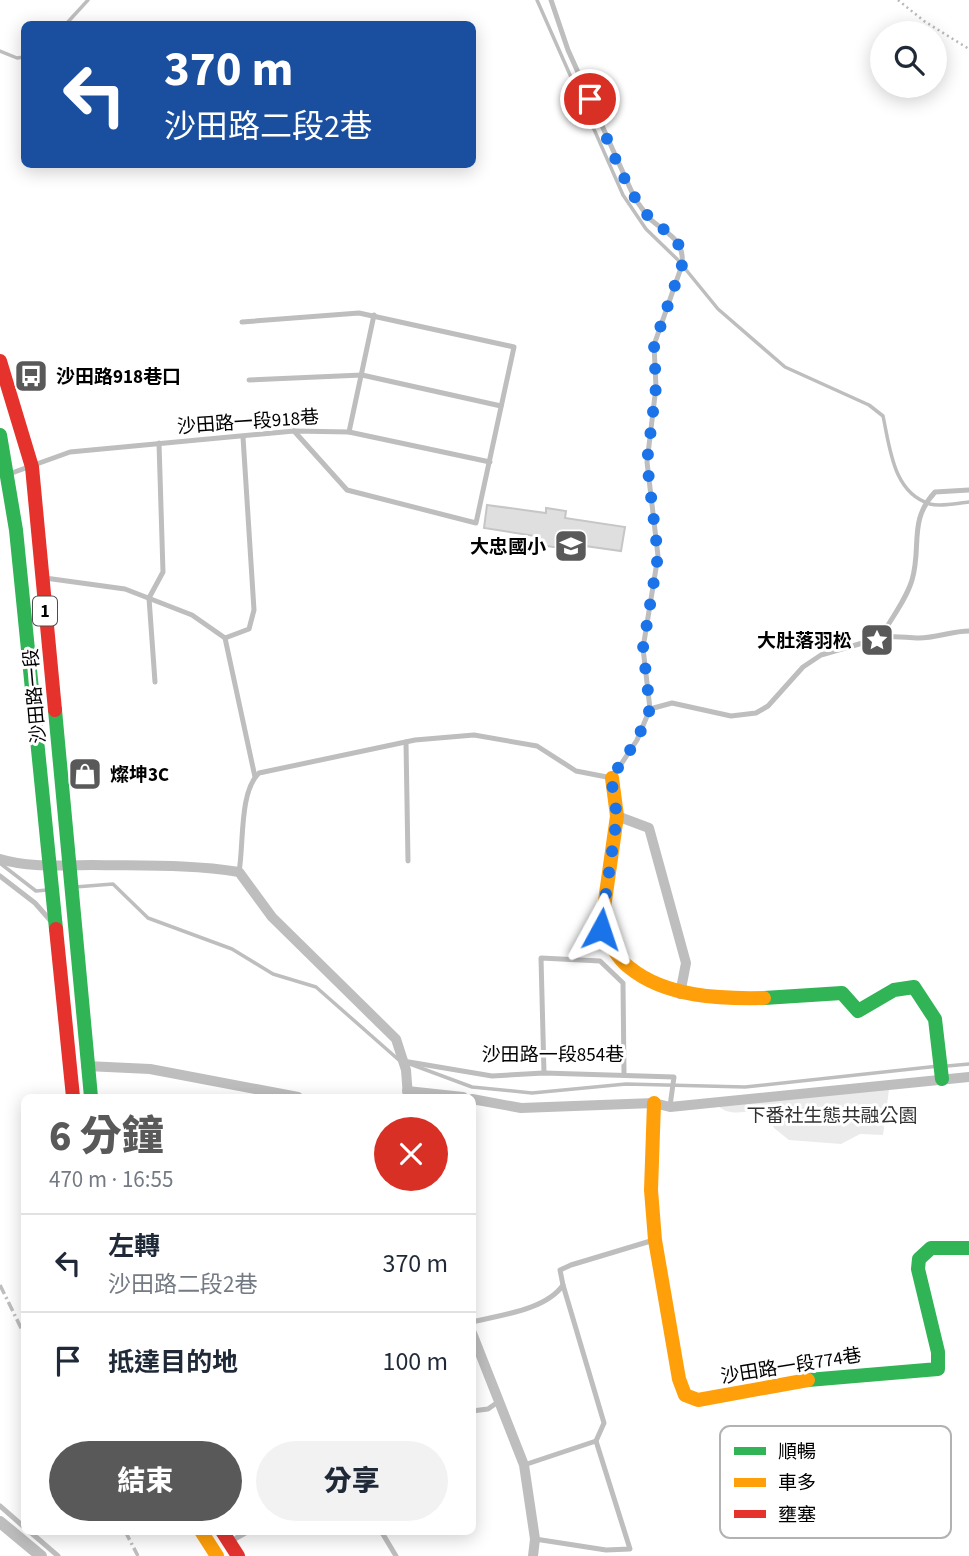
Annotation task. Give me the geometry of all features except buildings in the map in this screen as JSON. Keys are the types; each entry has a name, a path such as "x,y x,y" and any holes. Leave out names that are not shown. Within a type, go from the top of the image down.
{"main road":[{"name":"沙田路一段","path":"0,361 32,467 69,866"},
{"name":"沙田路一段","path":"0,435 9,474 51,865"},
{"path":"611,778 617,816 601,929 630,968 680,994 783,1000 842,993 858,1010 894,989 914,987 930,1004 939,1032 942,1079"},
{"name":"1","path":"51,865 73,1094"},
{"name":"1","path":"69,866 91,1094"},
{"name":"沙田路一段774巷","path":"654,1103 651,1190 655,1240 679,1379 685,1395 698,1399 822,1377 938,1368 938,1352 918,1269 919,1259 931,1248 969,1248"},
{"path":"204,1535 218,1556"},
{"path":"225,1537 238,1556"}],"street":[{"path":"617,816 649,828 686,963 680,994"},
{"path":"0,859 24,865 122,868 193,864 239,872 272,917 396,1039 403,1061 408,1094"},
{"path":"86,1066 150,1069 282,1094"},
{"path":"476,1100 521,1108 654,1103 670,1107 969,1077"},
{"path":"476,1343 524,1465 535,1539 533,1556"}],"lane":[{"path":"239,872 244,841 244,810 250,782 259,773 407,742 474,735 537,746 576,771 611,778 637,740 650,709 643,648 658,556 647,475 656,387 654,345 682,265 682,246 649,218 635,199 568,50 551,0"},
{"path":"242,322 359,313 514,347 476,523 347,490 293,431"},
{"path":"349,432 374,315"},
{"path":"249,380 362,375 501,406"},
{"name":"沙田路一段918巷","path":"9,474 70,452 293,431 349,432 490,462"},
{"path":"225,638 249,629 254,610 243,437"},
{"path":"155,682 149,598 163,572 159,443"},
{"path":"880,638 911,583 919,514 924,504 935,492 969,490"},
{"path":"42,578 125,589 192,615 225,638 255,777"},
{"path":"650,709 671,703 731,716 756,713 768,706 803,667 821,655 900,634 920,638 951,631 969,631"},
{"path":"407,742 408,861"},
{"path":"0,876 36,902 57,928"},
{"path":"544,1073 541,958 600,961 623,983 624,1073"},
{"name":"沙田路一段854巷","path":"403,1061 492,1076 624,1073 674,1077 670,1107"},
{"path":"535,1539 606,1550 630,1549 596,1441 604,1423 560,1270 655,1240"},
{"path":"476,1321 527,1307 558,1292 563,1285"},
{"path":"476,1410 488,1409 499,1402"},
{"path":"524,1465 596,1441"},
{"path":"0,1506 21,1524"},
{"path":"34,1535 58,1556"},
{"path":"383,1535 396,1556"}],"path":[{"path":"898,0 924,21 969,49"}],"green space":[{"name":"下番社生態共融公園","path":"890,1082 883,1135 860,1134 841,1144 789,1140 774,1128 766,1112 735,1113 718,1106"}],"waterway":[{"path":"69,21 88,0"},
{"path":"537,0 623,195 646,229 678,260 718,309 785,367 869,405 883,416 895,468 908,490 934,505 969,502"},
{"path":"0,51 21,57"},
{"path":"1,864 36,891 47,890"},
{"path":"75,887 113,884 148,918 232,949 273,974 316,987 400,1061"},
{"path":"410,1064 472,1087 532,1093 626,1084 745,1087 939,1066"},
{"path":"947,1066 969,1064"},
{"path":"0,1522 41,1556"}],"railway":[{"path":"0,1285 21,1328"},
{"path":"127,1535 138,1556"}],"traffic: fast":[{"path":"0,435 16,530 56,929"},
{"path":"55,710 91,1094"},
{"path":"764,998 842,993 858,1011 894,990 914,987 935,1019 942,1079"},
{"path":"808,1380 938,1369 938,1352 918,1269 919,1259 931,1248 969,1248"}],"traffic: slow":[{"path":"612,778 617,816 601,929 617,955 644,978 677,990 712,997 764,998"},
{"path":"654,1103 651,1190 655,1240 679,1379 685,1395 698,1400 808,1380"},
{"path":"204,1535 217,1556"}],"traffic: jam":[{"path":"0,361 32,467 55,710"},
{"path":"56,929 73,1094"},
{"path":"225,1535 238,1556"}],"place":[{"name":"沙田路918巷口","path":"31,376"},
{"name":"大忠國小","path":"571,546"},
{"name":"大肚落羽松","path":"877,640"},
{"name":"燦坤3C","path":"85,774"}],"route":[{"path":"590,99 635,199 649,218 675,237 682,246 683,253 682,265 654,345 656,387 647,462 658,556 643,648 650,709 637,740 611,778 617,816 604,888 601,929"}]}
